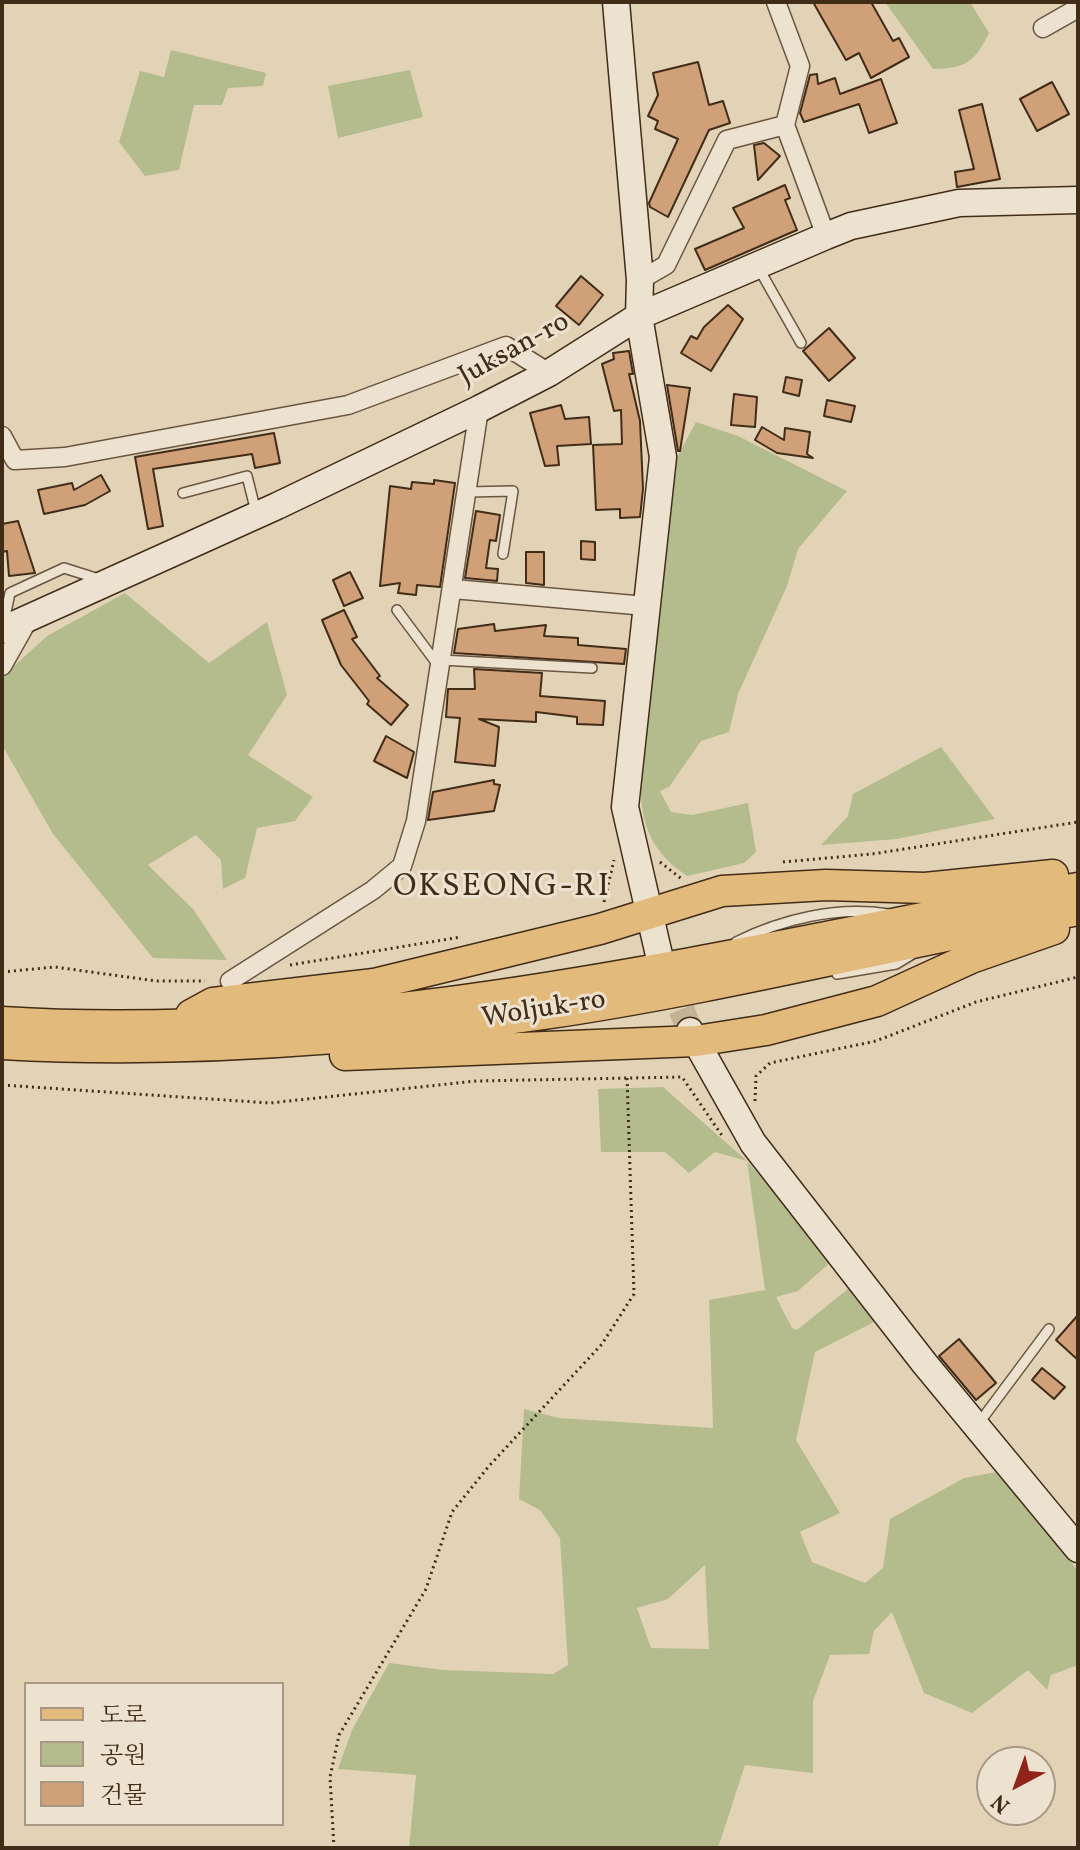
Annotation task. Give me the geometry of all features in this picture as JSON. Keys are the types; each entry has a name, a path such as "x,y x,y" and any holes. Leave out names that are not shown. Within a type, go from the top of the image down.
{"main road":[{"path":"173,1025 213,1003 374,984 600,929 722,891 773,887 925,888 1069,873 1078,877"},
{"name":"Woljuk-ro","path":"2,1022 173,1025 286,1020 421,1008 689,964 1078,888"},
{"name":"Woljuk-ro","path":"2,1044 196,1047 298,1042 545,1014 1078,910"},
{"path":"298,1042 326,1056 766,1030 877,1001 971,958 1078,923"}],"street":[{"path":"616,2 640,280 639,316 663,457 625,807 659,955"},
{"path":"776,2 800,66 785,125 826,236"},
{"path":"1043,28 1078,8"},
{"path":"640,280 666,265 727,140 785,125"},
{"name":"Juksan-ro","path":"2,630 257,516 479,409 549,373 639,316 851,226 959,203 1078,200"},
{"path":"2,436 15,460 80,455 348,405 506,346 549,373"},
{"path":"230,981 373,890 402,866 416,821 479,409"},
{"path":"453,589 646,606"},
{"path":"2,666 29,618"},
{"path":"693,1036 753,1143 1078,1549"}],"lane":[{"path":"758,267 801,343"},
{"path":"183,493 247,476 257,516"},
{"path":"467,492 513,491 503,554"},
{"path":"2,630 10,593 64,568 109,582"},
{"path":"397,610 440,664 592,668"},
{"path":"829,975 896,964 948,934"},
{"path":"754,974 815,977"},
{"path":"977,1425 1049,1329"}],"path":[{"path":"774,863 872,854 1078,822"},
{"path":"594,905 606,901 617,847"},
{"path":"658,860 686,882"},
{"path":"285,965 474,934"},
{"path":"2,972 55,967 156,981 230,981"},
{"path":"755,1103 756,1076 770,1063 876,1041 976,1002 1078,977"},
{"path":"2,1085 270,1103 476,1081 627,1075 682,1077 721,1137 753,1143"},
{"path":"334,1848 330,1777 339,1735 426,1589 452,1512 489,1466 602,1344 634,1294 627,1075"}],"green space":[{"path":"885,2 970,2 989,33 979,51 968,62 933,69"},
{"path":"171,50 266,73 263,86 228,88 222,105 194,105 179,170 145,176 119,142 140,71 164,77"},
{"path":"410,70 423,117 338,138 328,86"},
{"path":"696,422 738,436 847,491 798,549 787,586 738,694 729,732 701,741 669,787 660,791 671,812 692,815 748,803 756,852 744,863 687,876 661,853 647,828 641,799 640,765 675,461"},
{"path":"125,593 209,663 267,622 287,695 248,755 313,797 295,821 257,828 245,878 223,889 221,860 196,835 148,865 193,909 227,960 153,958 53,834 2,745 2,677 47,636"},
{"path":"941,747 995,819 897,839 821,845 848,816 853,794"},
{"path":"663,1087 747,1161 715,1152 689,1173 665,1152 601,1152 598,1089"},
{"path":"747,1161 833,1260 798,1291 776,1297 792,1328 797,1330 854,1284 880,1319 815,1352 796,1440 840,1513 800,1532 812,1562 865,1583 883,1568 890,1519 964,1478 1002,1471 1078,1571 1078,1665 1051,1675 1047,1690 1028,1670 972,1713 924,1693 892,1612 874,1631 869,1654 830,1655 813,1701 813,1773 745,1765 718,1848 409,1848 416,1775 338,1769 352,1730 389,1663 443,1670 553,1674 568,1665 560,1538 540,1510 519,1499 524,1409 559,1418 713,1428 709,1300 765,1290","holes":["705,1565 709,1649 651,1648 637,1608 668,1599"]}],"building":[{"path":"813,2 871,2 893,41 899,38 909,57 871,78 859,53 846,60"},
{"path":"698,62 709,105 723,101 730,123 709,130 668,217 650,207 649,203 678,139 655,129 658,121 648,116 658,95 653,73"},
{"path":"817,74 818,84 835,78 840,94 881,79 897,123 869,133 859,104 804,122 800,113 810,75"},
{"path":"1052,82 1069,114 1037,131 1020,99"},
{"path":"982,104 1000,179 957,187 955,172 974,169 959,110"},
{"path":"764,143 780,156 758,180 754,145"},
{"path":"785,185 790,198 785,200 797,230 705,270 695,249 744,228 733,208"},
{"path":"581,276 603,295 579,325 556,306"},
{"path":"728,305 743,319 711,371 681,353 691,336 697,339 704,327"},
{"path":"829,328 855,358 829,381 803,351"},
{"path":"629,351 633,374 629,374 640,421 643,489 640,517 620,518 620,509 596,510 593,445 622,444 621,410 614,411 602,364 614,359 613,353"},
{"path":"786,377 802,380 799,396 783,392"},
{"path":"667,385 690,388 680,451 678,451"},
{"path":"734,394 757,397 755,427 731,425"},
{"path":"827,400 855,406 851,422 824,416"},
{"path":"561,405 565,419 589,417 591,444 557,446 559,465 545,466 530,413"},
{"path":"762,427 784,440 785,428 810,432 807,454 813,458 777,453 755,440"},
{"path":"274,433 280,463 255,468 252,454 153,469 163,526 148,529 135,457"},
{"path":"101,475 110,491 85,505 44,514 38,490 72,483 74,490"},
{"path":"434,480 455,483 440,587 417,585 416,595 398,593 400,583 380,586 390,486 411,489 412,482 434,484"},
{"path":"476,511 500,515 496,541 490,540 486,568 498,569 497,581 465,578"},
{"path":"18,521 35,573 9,576 7,551 2,552 2,524"},
{"path":"581,541 595,542 595,560 581,559"},
{"path":"526,552 544,552 544,585 526,583"},
{"path":"350,572 363,598 344,606 333,580"},
{"path":"344,610 357,637 352,639 380,676 377,678 408,705 391,725 367,704 369,701 341,665 322,620"},
{"path":"494,624 495,631 546,625 544,636 578,638 578,645 626,649 624,664 454,653 458,629"},
{"path":"474,669 542,673 540,696 605,701 603,725 577,724 577,717 536,712 536,722 479,719 499,727 495,766 455,762 460,718 446,717 448,689 475,689"},
{"path":"386,736 414,752 407,778 374,761"},
{"path":"494,780 494,784 500,785 494,811 428,820 433,792"},
{"path":"1078,1315 1078,1360 1056,1340"},
{"path":"959,1339 996,1383 976,1400 939,1356"},
{"path":"1042,1368 1065,1387 1054,1399 1032,1380"}],"tunnel":[{"path":"667,973 690,1031"}],"district":[{"name":"OKSEONG-RI","path":"502,889"}]}
